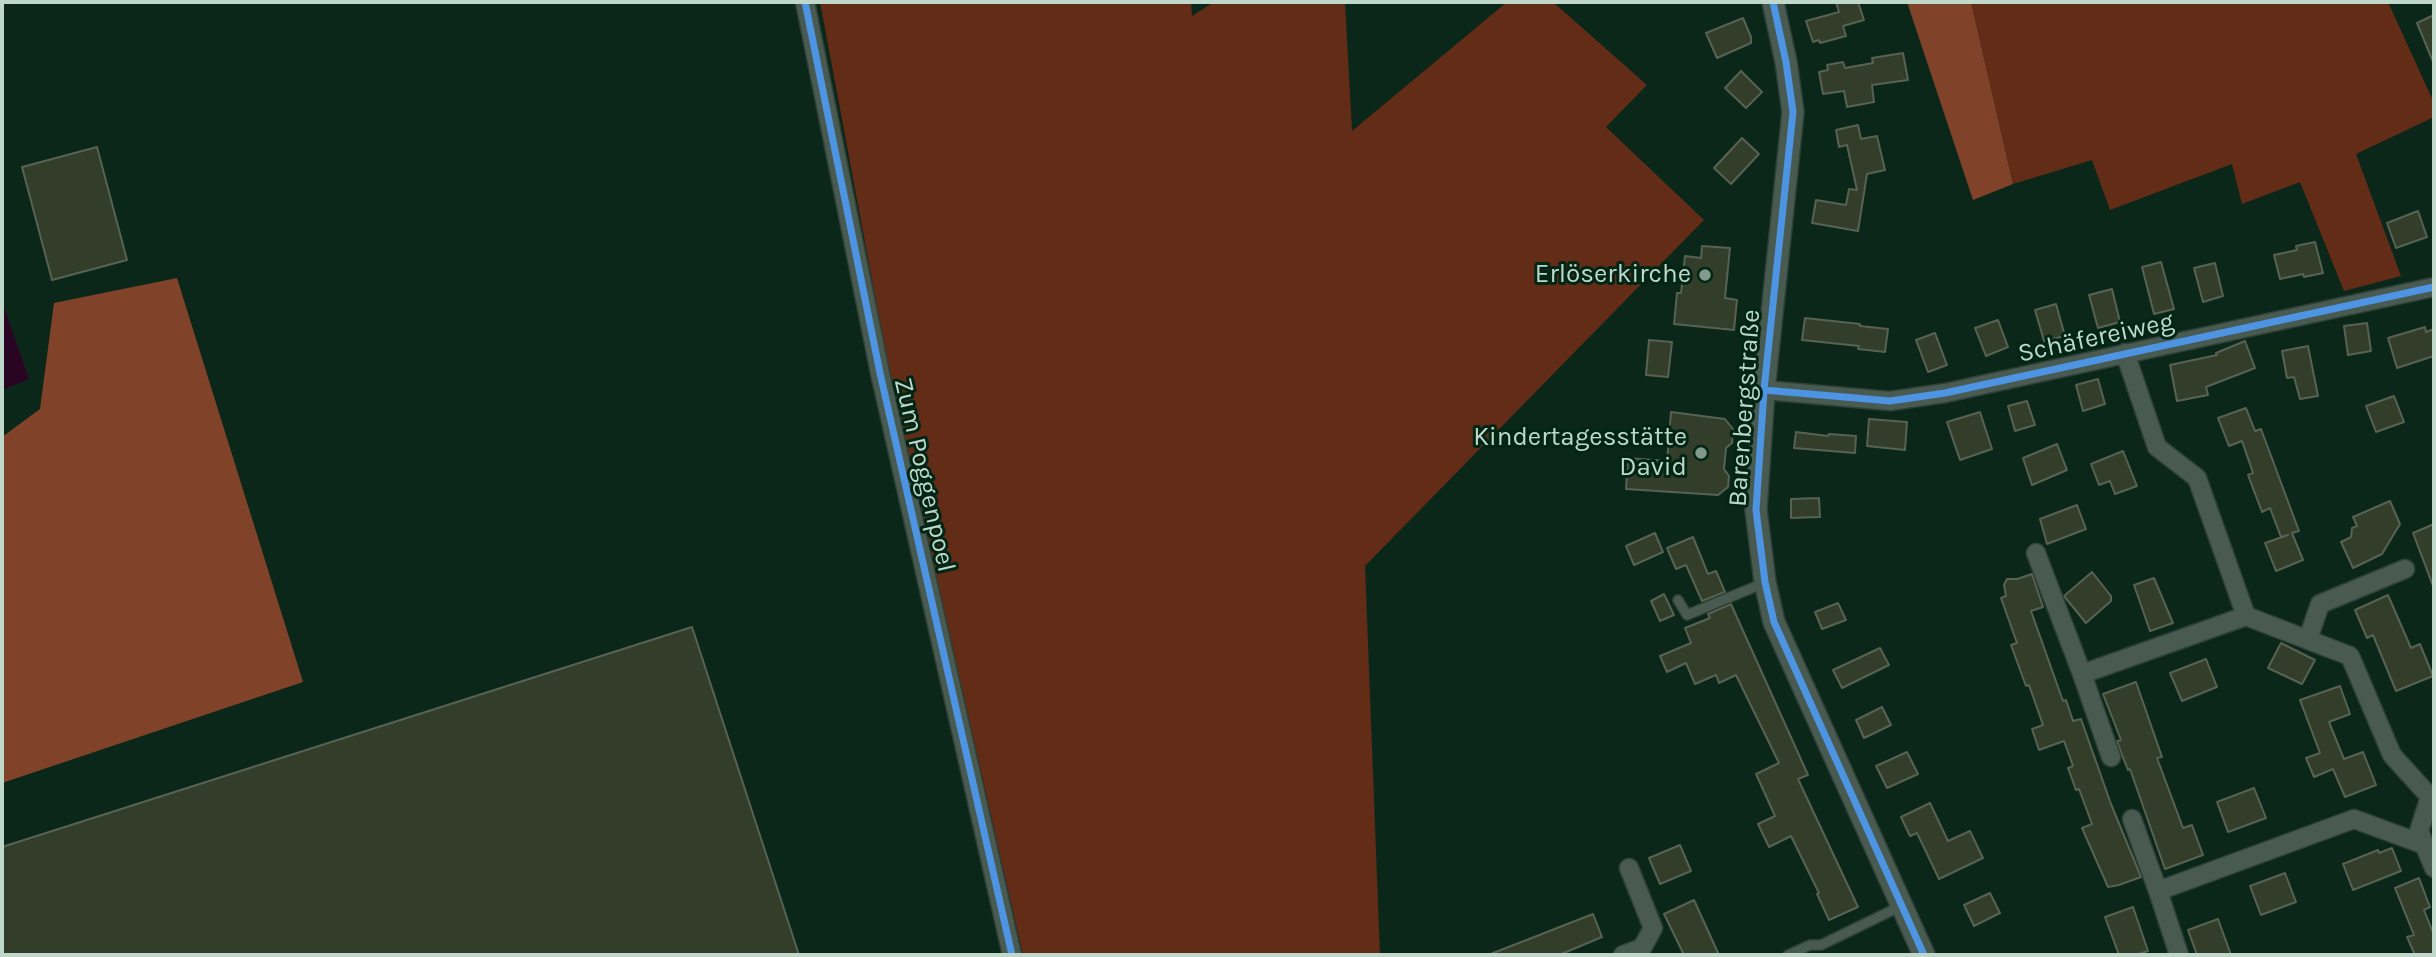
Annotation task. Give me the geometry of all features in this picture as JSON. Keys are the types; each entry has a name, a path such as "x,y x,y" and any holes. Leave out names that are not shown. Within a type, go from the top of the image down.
{"street":[{"name":"Zum Poggenpoel","path":"805,2 880,373 1012,955"},
{"name":"Barenbergstraße","path":"1773,2 1793,112 1764,390 1756,510 1765,582 1774,622 1924,955"},
{"name":"Schäfereiweg","path":"1764,390 1890,401 1945,393 2434,287"},
{"path":"2125,354 2157,447 2197,478 2246,616"},
{"path":"2036,553 2111,757"},
{"path":"2308,639 2320,604 2405,569"},
{"path":"2082,674 2246,616 2350,656 2392,755 2432,797 2419,831 2434,867"},
{"path":"2132,819 2179,955"},
{"path":"2158,891 2354,819 2425,845"},
{"path":"1623,955 1642,948 1653,928 1629,868"}],"lane":[{"path":"1678,600 1688,615 1765,582"},
{"path":"1788,955 1811,945 1821,946 1902,906"}],"shaded area":[{"path":"820,2 1191,2 1192,16 1214,2 1345,2 1352,131 1507,2 1553,2 1647,85 1606,127 1704,220 1365,566 1380,955 1023,955 888,365"},
{"path":"1907,2 1971,2 2013,184 1973,200"},
{"path":"1971,2 2388,2 2434,103 2434,117 2356,154 2401,276 2344,291 2300,182 2242,204 2232,164 2110,210 2092,160 2013,184"},
{"path":"177,278 303,682 2,783 2,437 40,409 54,303"},
{"path":"2,302 29,379 2,390"}],"building":[{"path":"1836,2 1858,2 1864,20 1843,26 1846,36 1820,43 1819,40 1813,42 1806,21 1839,12"},
{"path":"2434,15 2434,64 2417,23"},
{"path":"1743,18 1751,43 1717,58 1706,33"},
{"path":"1903,53 1908,80 1872,85 1874,102 1847,107 1844,91 1823,94 1819,72 1828,70 1827,65 1843,62 1845,68 1873,63 1872,58"},
{"path":"1741,71 1762,92 1746,108 1725,88"},
{"path":"1858,125 1861,139 1877,136 1885,170 1867,174 1858,231 1812,223 1816,200 1846,205 1849,189 1857,190 1847,145 1839,147 1836,130"},
{"path":"1742,138 1759,154 1731,184 1714,168"},
{"path":"97,147 127,260 52,280 22,167"},
{"path":"2418,211 2427,237 2396,248 2387,223"},
{"path":"2315,242 2323,273 2280,279 2274,255 2297,250 2296,246"},
{"name":"Erlöserkirche","path":"1702,246 1730,248 1725,298 1737,300 1734,330 1674,324 1685,256 1701,258"},
{"path":"2161,262 2174,309 2154,314 2142,267"},
{"path":"2215,263 2223,296 2203,302 2194,268"},
{"path":"2112,289 2120,322 2098,328 2089,295"},
{"path":"2056,304 2065,336 2044,341 2035,310"},
{"path":"1805,318 1888,329 1885,352 1858,349 1859,346 1802,340"},
{"path":"1998,320 2008,347 1986,356 1975,328"},
{"path":"2367,323 2371,351 2348,355 2344,326"},
{"path":"2425,327 2426,332 2434,329 2434,356 2397,368 2388,338"},
{"path":"1935,333 1947,365 1928,372 1916,340"},
{"path":"1649,340 1672,342 1668,377 1646,375"},
{"path":"2245,341 2255,368 2206,387 2208,395 2177,401 2170,365 2217,355 2216,353"},
{"path":"2308,346 2318,396 2300,399 2294,377 2287,378 2282,351"},
{"path":"2098,379 2105,404 2083,411 2076,385"},
{"path":"2394,396 2404,422 2376,432 2366,406"},
{"path":"2027,401 2035,425 2015,431 2008,406"},
{"path":"2246,408 2255,431 2261,429 2299,531 2292,533 2303,560 2276,571 2265,543 2288,535 2281,537 2270,508 2262,512 2248,475 2253,473 2242,441 2229,446 2218,418"},
{"name":"Kindertagesstätte David","path":"1671,412 1725,419 1733,429 1732,443 1726,448 1724,469 1729,476 1728,487 1718,495 1626,489 1628,458 1667,461"},
{"path":"1980,412 1992,449 1960,460 1947,422"},
{"path":"1869,419 1907,422 1905,450 1867,446"},
{"path":"1796,432 1856,436 1855,453 1794,448"},
{"path":"2057,444 2067,470 2032,485 2023,458"},
{"path":"2123,451 2137,486 2115,494 2110,481 2099,485 2091,464"},
{"path":"1819,498 1820,517 1791,518 1791,499"},
{"path":"2390,501 2400,524 2382,554 2353,568 2341,542 2351,537 2352,528 2357,526 2353,517"},
{"path":"2077,505 2086,529 2047,544 2040,519"},
{"path":"2434,524 2434,586 2433,586 2413,533"},
{"path":"1655,533 1663,552 1634,565 1626,546"},
{"path":"1693,537 1708,574 1716,571 1725,592 1702,601 1686,565 1676,569 1667,548"},
{"path":"2092,572 2111,596 2111,601 2086,623 2064,596"},
{"path":"2032,574 2043,607 2031,611 2063,701 2066,700 2073,721 2081,719 2111,804 2141,877 2119,885 2108,887 2082,828 2092,824 2068,768 2073,766 2064,741 2039,750 2032,729 2043,725 2011,645 2017,643 2001,598 2006,596 2004,585 2007,579"},
{"path":"2154,578 2173,623 2150,631 2134,585"},
{"path":"1664,594 1674,615 1660,621 1651,601"},
{"path":"2388,595 2411,648 2420,644 2433,676 2396,691 2373,635 2367,638 2355,610"},
{"path":"1838,603 1846,620 1822,629 1815,612"},
{"path":"1731,604 1808,775 1798,779 1858,907 1829,920 1791,836 1769,847 1758,824 1775,816 1756,774 1779,763 1736,675 1719,683 1716,675 1695,684 1686,663 1667,672 1660,656 1691,643 1685,628 1710,618 1708,614"},
{"path":"692,627 799,955 2,955 2,847"},
{"path":"2281,643 2315,660 2302,684 2268,668"},
{"path":"1880,648 1889,665 1842,688 1833,670"},
{"path":"2206,659 2217,687 2182,701 2170,673"},
{"path":"2136,682 2162,757 2157,758 2183,828 2192,825 2203,855 2165,869 2130,769 2128,770 2117,741 2121,740 2103,694"},
{"path":"2340,686 2350,714 2329,722 2344,759 2363,752 2376,785 2345,797 2333,769 2314,777 2306,758 2320,753 2300,700"},
{"path":"1882,707 1891,725 1864,738 1856,720"},
{"path":"1907,752 1918,774 1887,788 1876,766"},
{"path":"2254,788 2266,818 2228,832 2217,802"},
{"path":"1930,803 1948,841 1970,831 1983,858 1939,879 1917,833 1910,836 1901,817"},
{"path":"1680,845 1691,871 1660,884 1649,858"},
{"path":"2392,848 2401,871 2353,890 2343,864 2378,850 2379,853"},
{"path":"2285,873 2296,902 2261,915 2250,886"},
{"path":"2419,878 2430,907 2424,910 2434,935 2434,955 2415,955 2407,937 2414,935 2395,888"},
{"path":"1990,893 2000,913 1974,926 1964,905"},
{"path":"1694,900 1719,955 1684,955 1664,914"},
{"path":"2133,907 2148,951 2135,955 2119,955 2105,917"},
{"path":"1593,914 1602,937 1559,955 1488,955"},
{"path":"2218,919 2231,955 2197,955 2188,930"}],"cycle path":[{"path":"805,2 880,373 1012,955"},
{"path":"1773,2 1793,112 1764,390 1756,510 1765,582 1774,622 1924,955"},
{"path":"1764,390 1890,401 1945,393 2434,287"}],"place":[{"name":"Erlöserkirche","path":"1705,275"},
{"name":"Kindertagesstätte David","path":"1701,453"}]}
